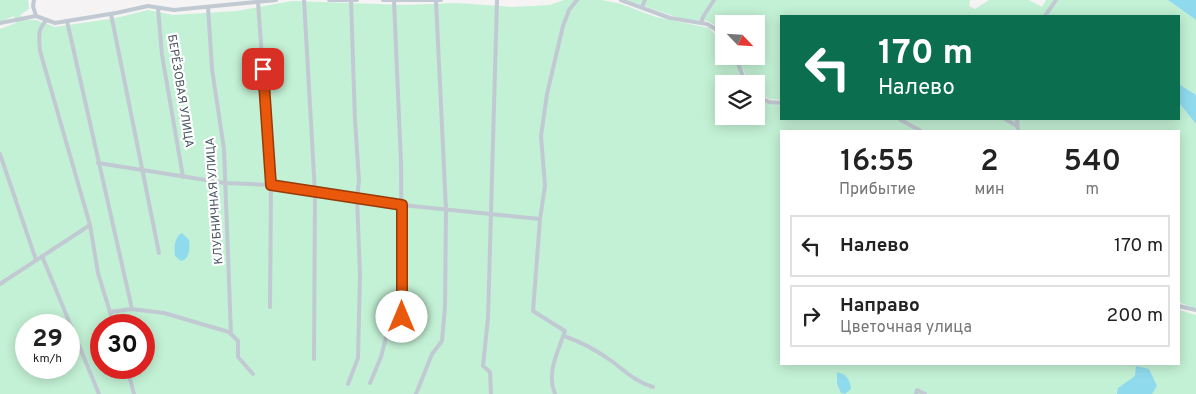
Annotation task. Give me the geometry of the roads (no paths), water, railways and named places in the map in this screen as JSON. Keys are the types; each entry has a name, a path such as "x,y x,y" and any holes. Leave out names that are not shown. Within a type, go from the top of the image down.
{"street":[{"path":"34,0 33,6 36,16"},
{"path":"0,23 36,16 55,23 148,6 174,10 276,0"},
{"path":"304,0 315,194 314,359"},
{"path":"329,0 357,0"},
{"path":"348,384 358,358 360,275 357,198 359,181 354,120 351,0"},
{"path":"383,0 441,0"},
{"path":"491,394 490,372 484,366 488,318 496,0"},
{"path":"554,394 550,383 552,370 565,331 533,311 540,219 545,186 541,136 547,94 563,26 569,10 577,0"},
{"path":"621,0 670,18 701,23 715,28"},
{"path":"642,7 645,0"},
{"path":"701,23 703,16 714,0"},
{"path":"1046,15 1056,0"},
{"path":"370,383 382,357 391,318 402,317 402,205 394,1"},
{"path":"416,394 432,354 442,341 446,210 436,1"},
{"path":"258,2 271,185 270,307"},
{"name":"КЛУБНИЧНАЯ УЛИЦА","path":"208,7 212,69 224,149 231,334 238,341 238,357 253,374"},
{"name":"БЕРЁЗОВАЯ УЛИЦА","path":"158,8 162,55 182,177"},
{"path":"112,14 159,253"},
{"path":"47,20 40,26 38,31 40,51 90,225 98,273 110,312 132,309 164,313 231,334"},
{"path":"67,21 132,309"},
{"path":"765,100 780,103"},
{"path":"901,120 919,130"},
{"path":"1005,120 1018,129"},
{"path":"0,154 36,260"},
{"path":"98,163 225,183 271,185 315,194 402,205 540,219"},
{"path":"0,284 90,225"},
{"path":"42,256 99,394"},
{"path":"1180,306 1196,310"},
{"path":"564,336 579,342 611,361 638,382 653,387"},
{"path":"130,379 134,394"},
{"path":"916,394 917,390 925,394"}],"water":[{"path":"1168,0 1196,0 1196,20"},
{"path":"1180,85 1196,95 1196,124 1180,104"},
{"path":"182,233 189,240 189,252 186,258 181,261 175,256 175,243"},
{"path":"1136,366 1149,369 1157,386 1152,394 1117,394 1118,388 1135,376"},
{"path":"837,372 847,377 850,382 851,389 845,394 841,393 837,384"}]}
